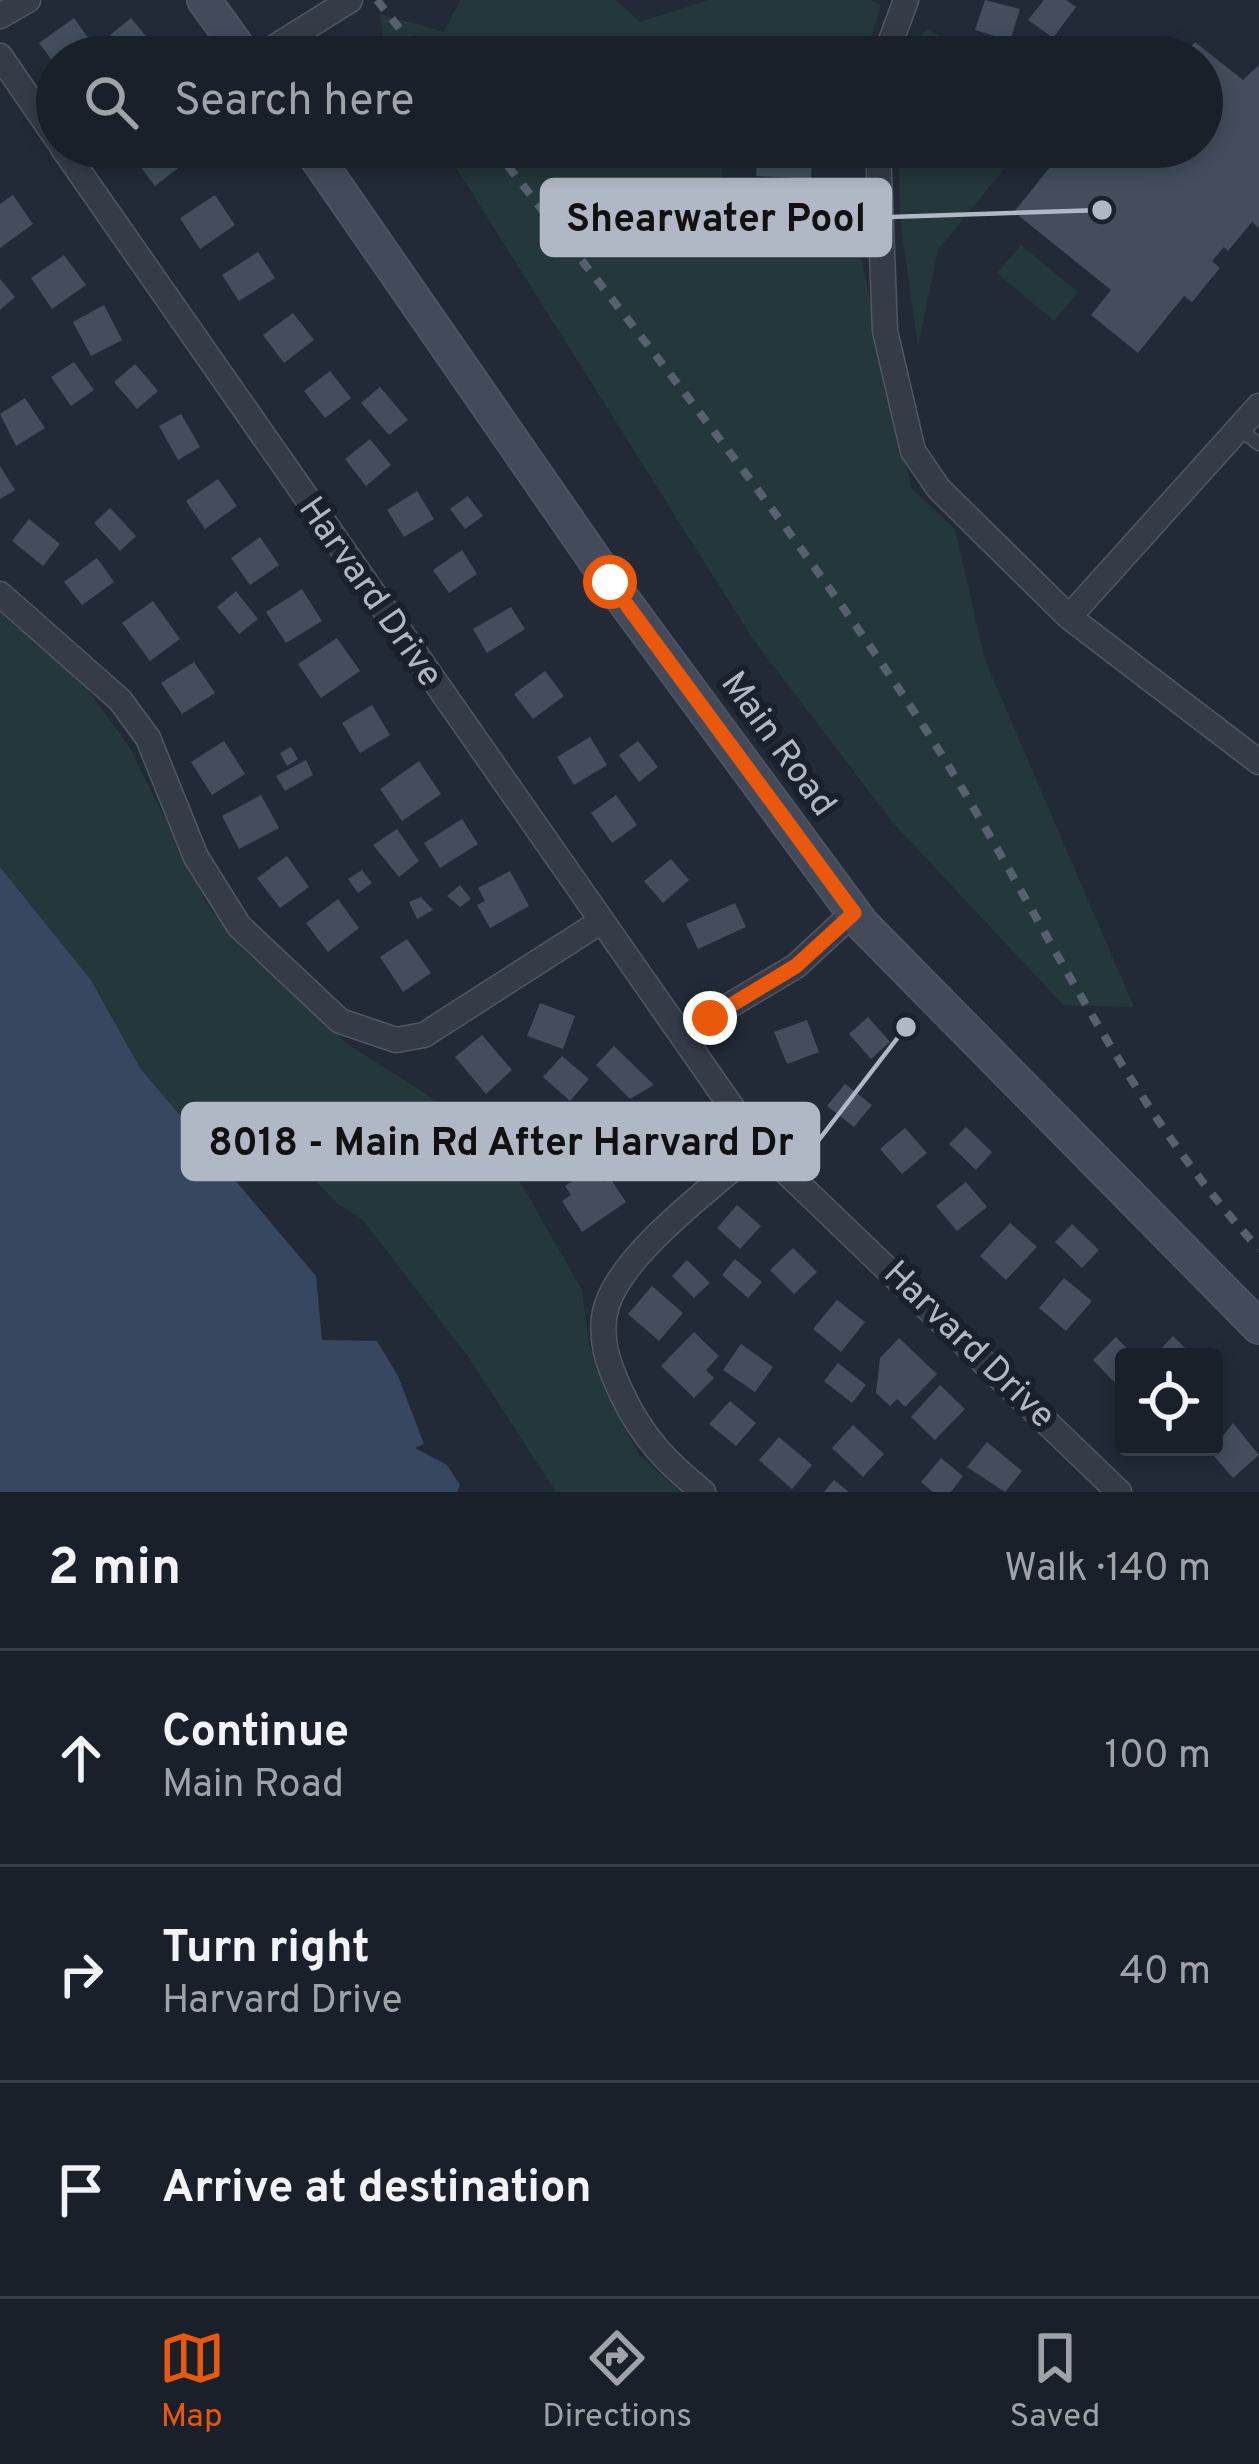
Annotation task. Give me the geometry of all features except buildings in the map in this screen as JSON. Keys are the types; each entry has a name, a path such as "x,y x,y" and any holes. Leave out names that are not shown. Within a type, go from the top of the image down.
{"main road":[{"path":"204,0 230,36"},
{"name":"Main Road","path":"324,168 610,582 854,913 1259,1327"}],"street":[{"path":"0,16 28,0"},
{"path":"293,36 350,0"},
{"path":"893,36 906,0"},
{"path":"0,56 36,108"},
{"name":"Harvard Drive","path":"77,168 759,1146 1119,1492"},
{"path":"879,168 885,331 913,451 939,489 1069,617 1259,762"},
{"path":"1069,617 1249,437 1259,406"},
{"path":"0,594 120,700 148,738 196,857 239,926 340,1021 395,1040 424,1035 600,922"},
{"path":"682,1034 796,966 854,913"},
{"path":"703,1492 658,1455 628,1407 608,1364 607,1306 632,1263 759,1146"}],"shaded area":[{"path":"460,0 616,0 640,22 709,0 870,0 881,5 871,36 383,36 379,14 444,32"},
{"path":"456,168 722,168 724,202 792,232 855,229 911,488 955,529 985,660 1134,1007 1063,1005 894,824 752,638"},
{"path":"899,168 1005,168 938,250 918,346 900,219"},
{"path":"1021,245 1078,292 1054,321 997,273"},
{"path":"0,613 81,681 129,746 208,906 242,949 349,1045 495,1138 582,1290 589,1345 622,1424 640,1456 680,1492 556,1492 469,1358 362,1219 338,1204 300,1165 237,1182 140,1068 91,980 0,867"}],"water":[{"path":"0,867 91,980 140,1068 316,1276 322,1340 377,1341 398,1376 424,1444 415,1448 447,1465 460,1485 457,1492 0,1492"}],"railway":[{"path":"377,0 405,36"},
{"path":"509,168 716,434 876,654 966,796 1121,1064 1209,1190 1259,1249"}],"place":[{"name":"Shearwater Pool","path":"1102,210"},
{"name":"8018 - Main Rd After Harvard Dr","path":"906,1027"}],"route":[{"path":"610,582 854,913 796,966 710,1018"}]}
